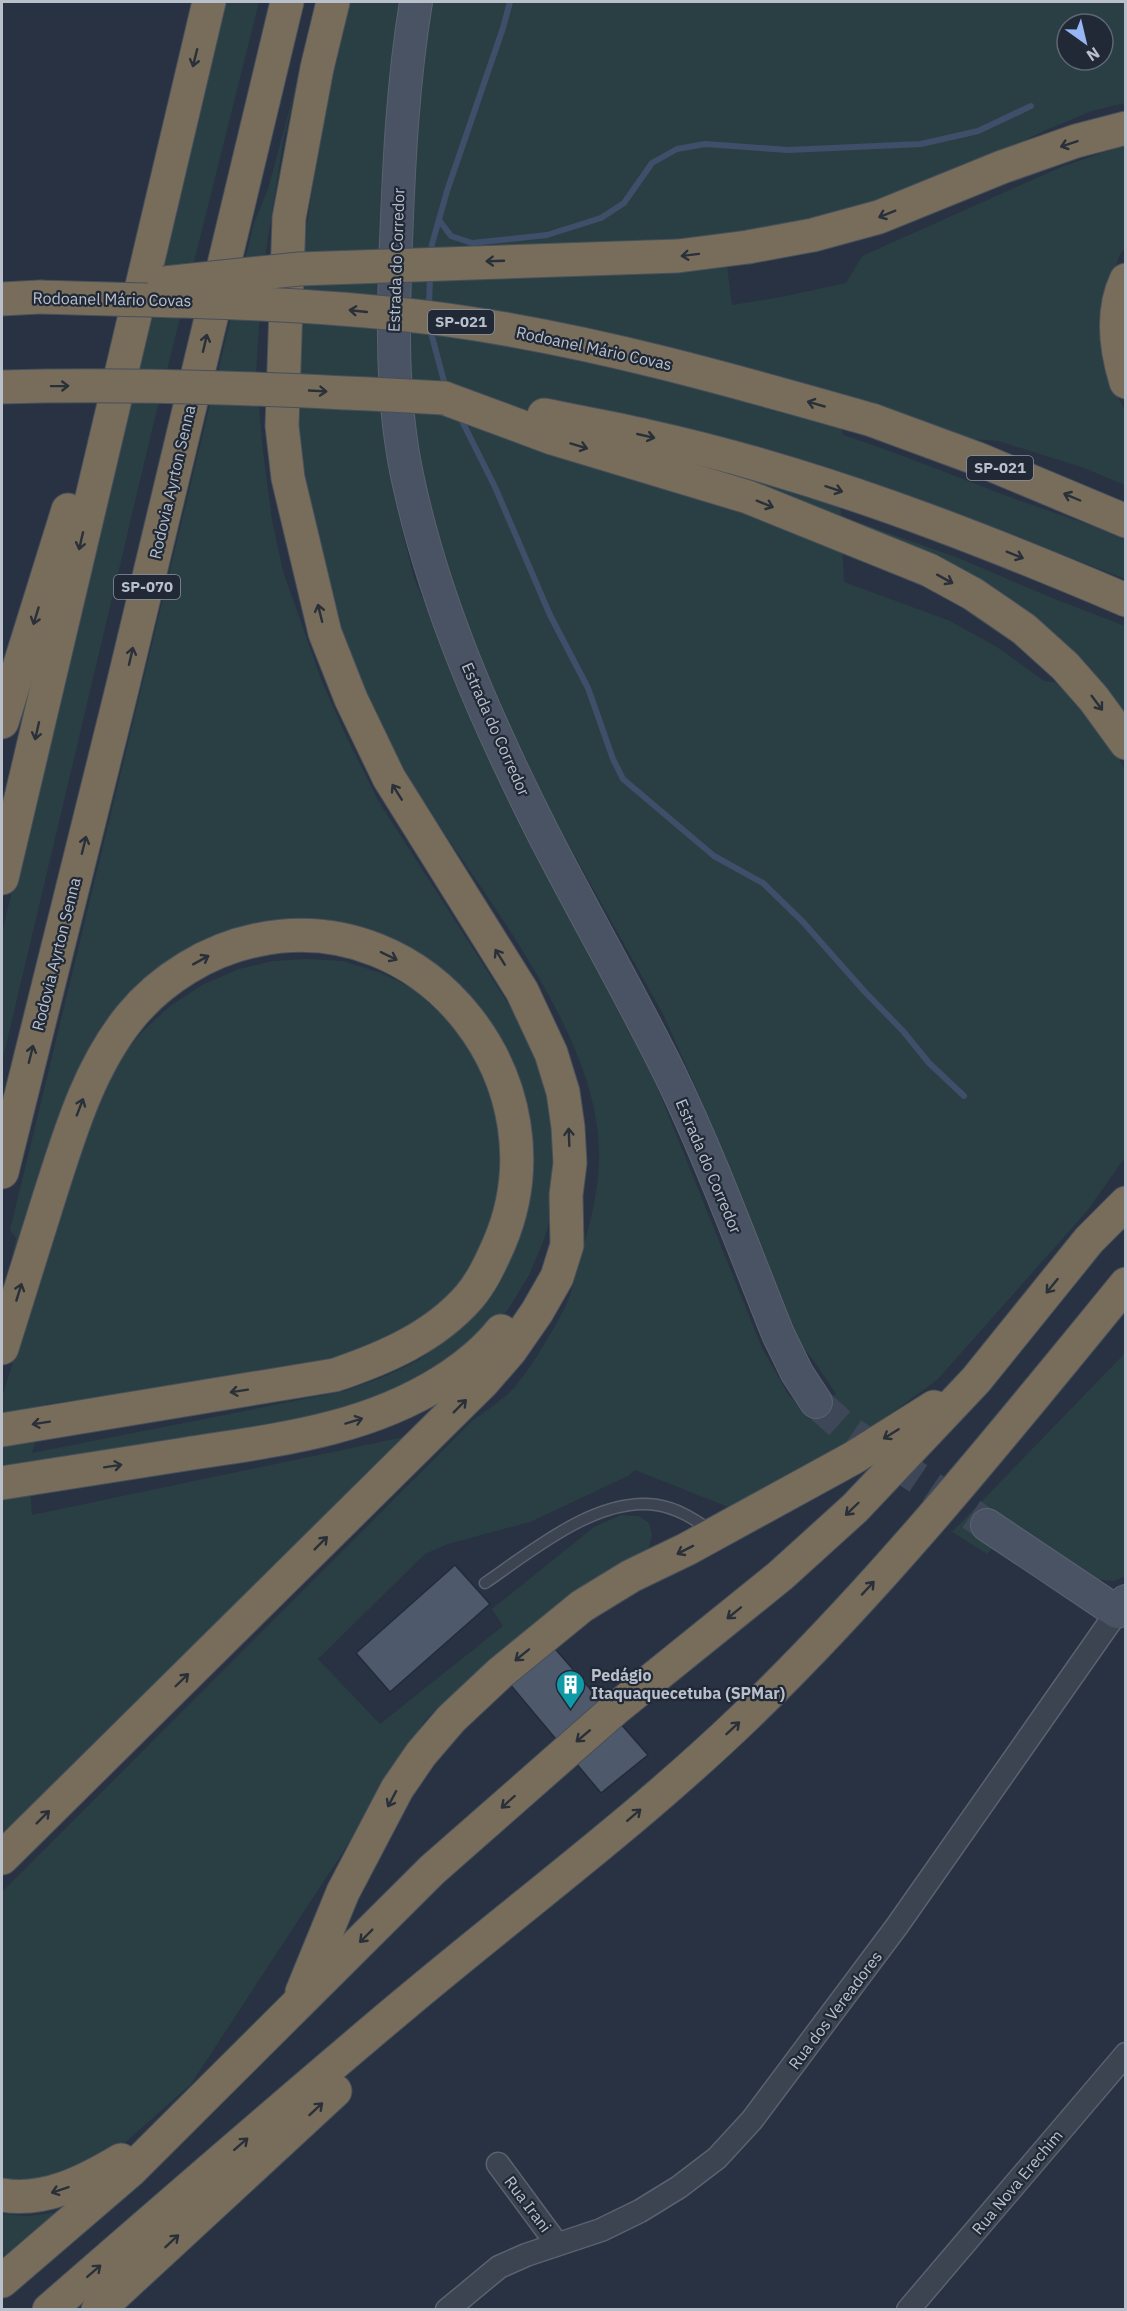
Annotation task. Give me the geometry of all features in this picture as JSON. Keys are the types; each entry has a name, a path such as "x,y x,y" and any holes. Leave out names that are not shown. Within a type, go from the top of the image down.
{"highway":[{"path":"2,878 156,218 209,2"},
{"name":"Rodovia Ayrton Senna","path":"2,1172 123,689 287,2"},
{"path":"2,1483 298,1436 393,1409 466,1366 496,1338 521,1304 547,1258 559,1227 570,1162 563,1092 551,1053 522,992 388,778 351,699 325,633 288,478 282,426 289,218 333,2"},
{"path":"40,297 299,269 678,256 748,247 813,235 879,217 1002,167 1076,141 1125,128"},
{"path":"2,722 156,218"},
{"path":"1125,280 1116,319 1117,356 1125,382"},
{"name":"Rodoanel Mário Covas","path":"2,298 40,297 286,304 448,320 573,341 712,374 872,420 978,459 1125,521"},
{"path":"2,387 169,386 444,398 648,436 781,472 882,504 1125,600"},
{"path":"444,398 552,438 748,497 929,570 973,594 1024,629 1065,666 1094,699 1125,743"},
{"path":"2,1348 63,1153 92,1077 130,1017 154,993 181,972 211,955 243,943 275,936 306,935 360,943 388,955 418,971 460,1007 496,1066 509,1096 516,1127 518,1158 516,1187 507,1225 490,1263 471,1295 443,1321 411,1343 374,1362 335,1375 2,1430"},
{"path":"1089,1240 1125,1179"},
{"path":"2,1858 301,1564 483,1382 503,1359 537,1312 557,1277 567,1245 566,1195"},
{"path":"2,2281 130,2171 432,1870 614,1710 780,1576 838,1523 976,1380 1089,1240 1125,1203"},
{"path":"49,2310 403,2005 590,1853 690,1768 759,1703 792,1671 936,1515 1125,1284"},
{"path":"936,1515 984,1474 1125,1321"},
{"path":"295,2008 343,1892 397,1790 421,1754 451,1719 500,1673 582,1606 631,1576 716,1533 853,1458 976,1380"},
{"path":"98,2310 590,1853"},
{"path":"2,2195 19,2198 52,2193 87,2181 132,2153 227,2074"}],"street":[{"name":"Estrada do Corredor","path":"416,2 405,78 399,153 393,327 396,400 406,473 433,574 456,638 498,737 543,833 670,1075 778,1334 797,1373 816,1402"},
{"path":"987,1525 1121,1606"},
{"name":"Rua dos Vereadores","path":"447,2310 499,2267 526,2255 601,2230 640,2211 679,2187 717,2158 752,2120 897,1926 1121,1606"},
{"name":"Rua Nova Erechim","path":"908,2310 1125,2055"},
{"name":"Rua Irani","path":"498,2164 557,2244"}],"lane":[{"path":"485,1583 559,1532 605,1511 633,1505 657,1505 686,1514 716,1533"}],"green space":[{"path":"224,2 259,2 152,430 2,1062 2,933"},
{"path":"348,2 400,2 387,109 380,205 378,374 393,493 414,578 461,691 653,1077 762,1348 788,1394 806,1414 836,1394 799,1342 697,1090 663,1014 556,822 507,720 478,656 449,580 428,514 412,399 406,322 415,145 430,2 1125,2 1125,103 1092,111 1044,131 925,187 725,250 732,305 846,283 862,256 1061,167 1125,145 1125,248 1119,256 1101,318 1110,382 1125,410 1125,485 1084,468 999,441 970,439 833,401 843,435 1125,540 1125,579 954,512 838,472 841,516 961,559 1125,626 1125,720 1113,702 841,523 844,582 948,620 997,647 1044,681 1055,682 1084,709 1116,753 1125,770 1126,1156 1087,1211 937,1380 826,1461 733,1509 635,1470 628,1476 530,1522 448,1544 425,1554 318,1659 380,1724 503,1626 492,1609 594,1527 621,1515 639,1516 649,1523 652,1535 648,1550 575,1593 436,1709 424,1722 375,1803 191,2084 118,2149 33,2183 2,2181 2,1892 472,1421 505,1397 516,1385 541,1350 567,1303 595,1201 599,1160 595,1115 582,1068 562,1021 537,974 426,805 395,752 355,668 323,572 299,448 294,375 300,280 321,141"},
{"path":"299,74 283,142 262,277 256,374 272,520 283,571 322,682 379,802 511,1008 532,1048 547,1087 556,1127 555,1201 545,1237 529,1275 509,1308 484,1338 391,1401 29,1475 32,1515 423,1433 2,1847 2,1397 80,1150 101,1096 119,1060 143,1031 170,1006 202,985 239,969 273,961 307,959 343,961 381,973 414,989 464,1036 495,1093 507,1164 482,1260 437,1315 368,1357 46,1404 32,1453 345,1391 386,1376 419,1360 447,1339 529,1179 531,1144 525,1111 514,1079 379,954 240,950 131,1015 2,1307 16,1238 10,1230 254,223 268,189"},
{"path":"1125,1353 1125,1576 1114,1581 1092,1579 1011,1527 987,1554 952,1532"},
{"path":"60,2212 2,2264 2,2214 28,2216"}],"building":[{"path":"455,1565 490,1604 390,1692 356,1653"},
{"name":"Pedágio Itaquaquecetuba (SPMar)","path":"536,1627 648,1755 601,1793 493,1664"}],"waterway":[{"path":"431,253 447,191 510,2"},
{"path":"439,220 451,236 472,243 547,235 601,218 624,203 652,163 677,149 705,144 788,150 921,144 978,131 1031,106"},
{"path":"429,307 430,276"},
{"path":"430,329 446,389"},
{"path":"460,417 495,487 550,615 588,688 613,759 623,779 714,856 763,883 803,922 903,1031 929,1063 964,1096"}],"tunnel":[{"path":"816,1402 847,1430 987,1525"}],"place":[{"name":"Pedágio Itaquaquecetuba (SPMar)","path":"570,1710"}]}
